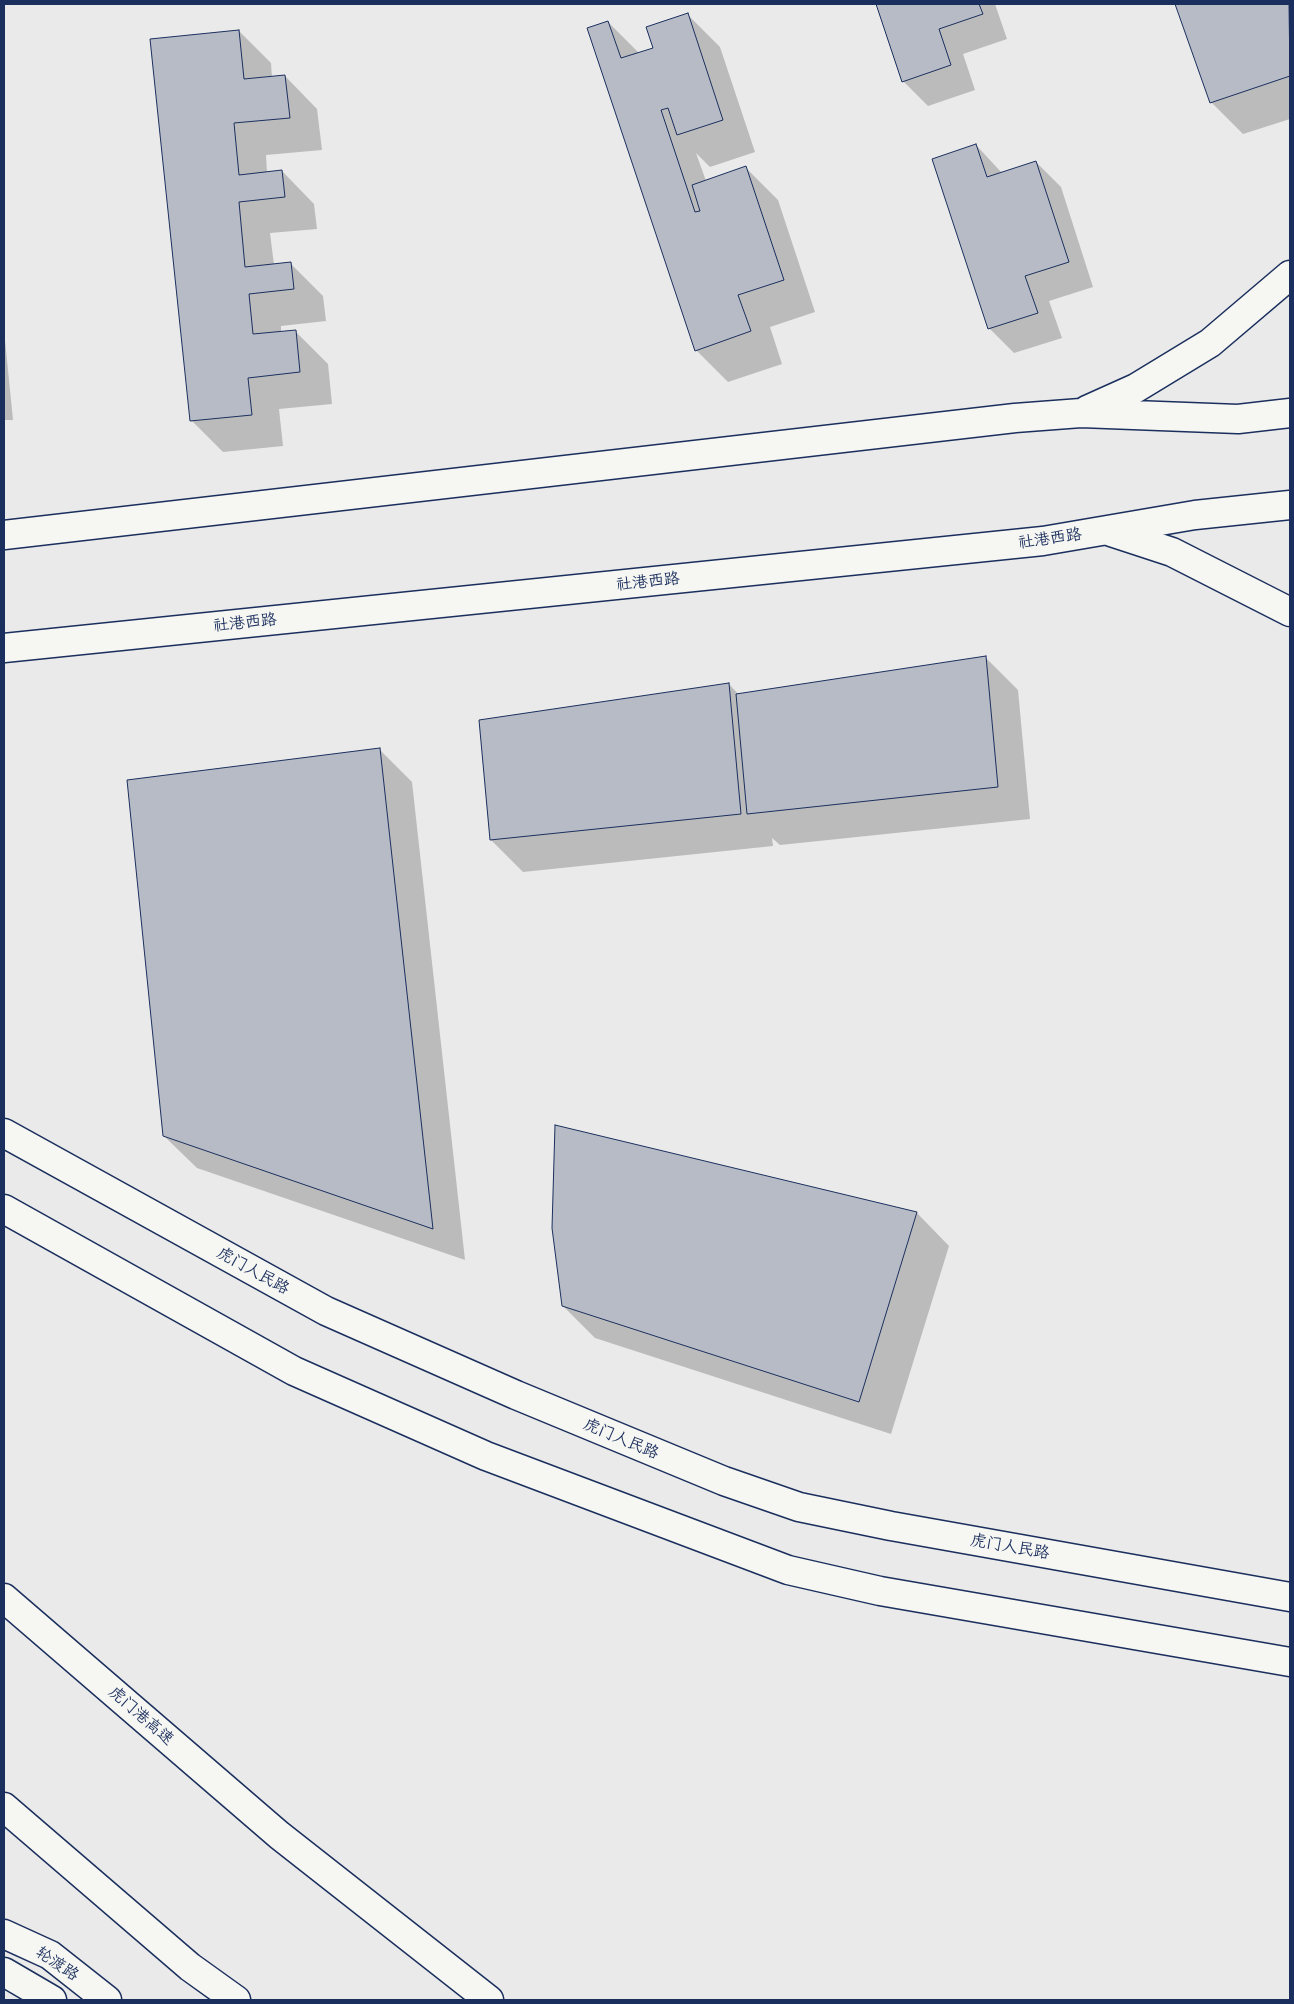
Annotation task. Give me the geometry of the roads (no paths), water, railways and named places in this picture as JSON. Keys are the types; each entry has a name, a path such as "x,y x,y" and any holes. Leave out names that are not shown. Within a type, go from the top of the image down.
{"main road":[{"path":"1081,413 1136,388 1210,343 1290,275"},
{"path":"4,535 1015,418 1081,413 1238,419 1290,413"},
{"name":"社港西路","path":"4,648 1043,541 1195,515 1290,505"},
{"path":"1107,530 1172,552 1290,612"},
{"name":"虎门人民路","path":"4,1133 326,1311 516,1395 724,1481 799,1507 891,1526 1290,1597"},
{"path":"4,1209 294,1371 486,1456 788,1570 880,1591 1290,1662"},
{"name":"虎门港高速","path":"4,1598 279,1835 489,2000"},
{"path":"4,1806 190,1967 236,2000"},
{"name":"轮渡路","path":"4,1934 50,1955 107,2000"},
{"name":"轮渡路","path":"4,1972 52,2000"}]}
